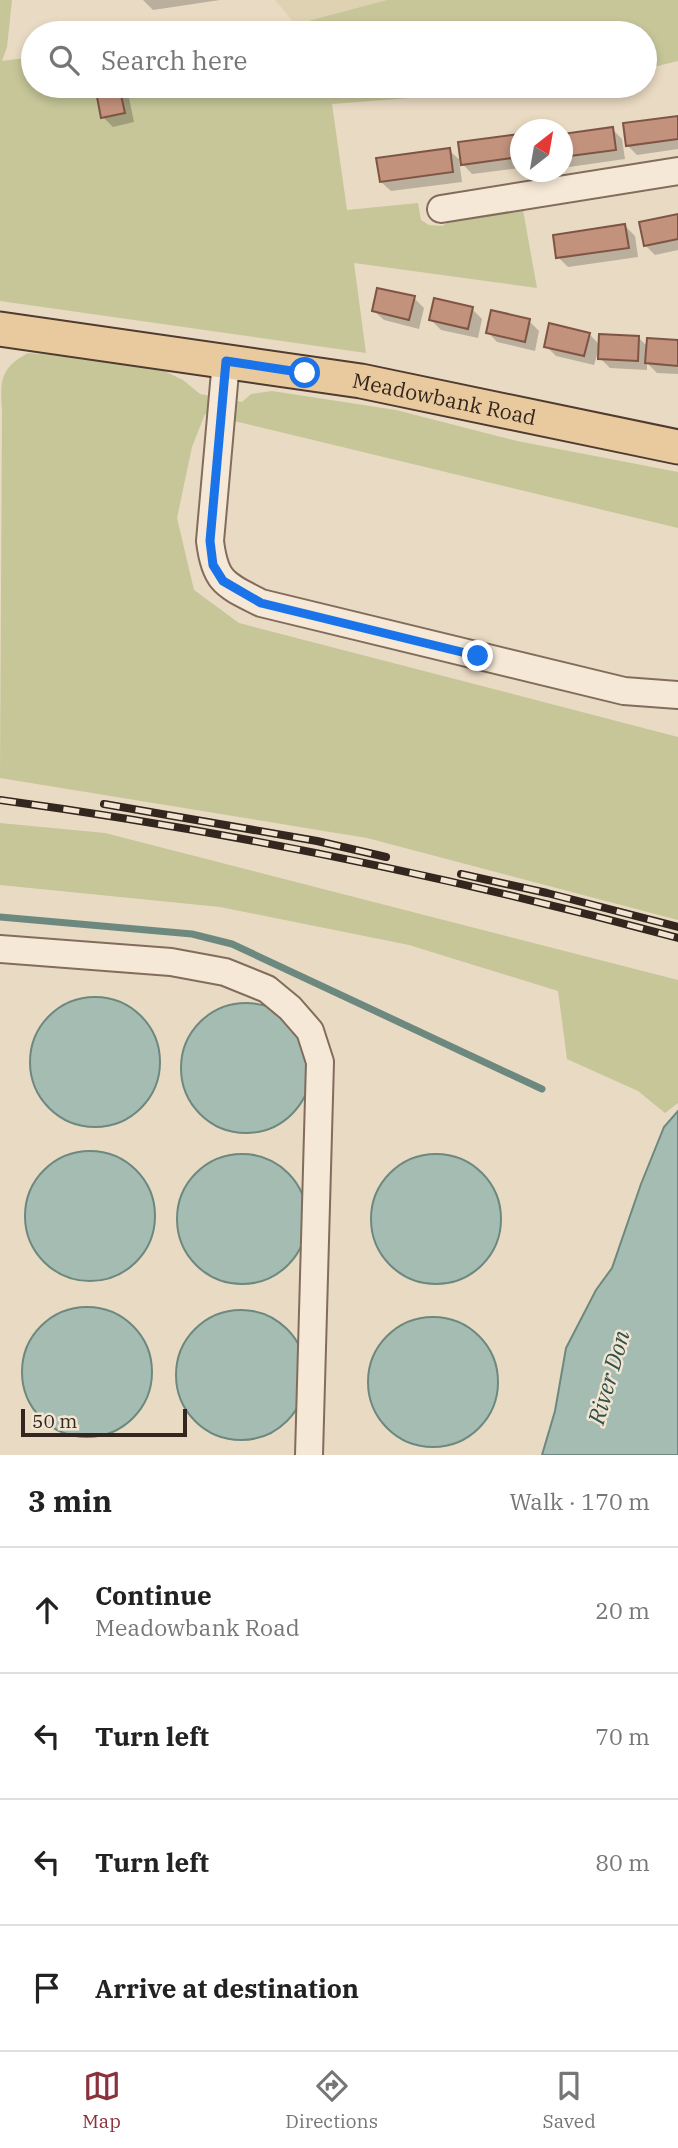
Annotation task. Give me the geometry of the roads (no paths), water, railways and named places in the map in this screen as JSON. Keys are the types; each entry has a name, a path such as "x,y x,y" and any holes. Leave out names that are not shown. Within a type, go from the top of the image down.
{"main road":[{"name":"Meadowbank Road","path":"0,328 361,381 678,447"}],"street":[{"path":"441,209 678,171"},
{"path":"226,361 210,541 213,565 223,581 261,603 624,691 678,695"},
{"path":"0,965 0,949 171,962 226,972 267,989 290,1008 310,1031 320,1062 309,1455"}],"water":[{"path":"95,997 120,1002 141,1016 155,1037 160,1062 155,1087 141,1108 120,1122 95,1127 70,1122 49,1108 35,1087 30,1062 35,1037 49,1016 70,1002"},
{"path":"246,1003 271,1008 292,1022 306,1043 311,1068 306,1093 292,1114 271,1128 246,1133 221,1128 200,1114 186,1093 181,1068 186,1043 200,1022 221,1008"},
{"name":"River Don","path":"678,1111 678,1455 542,1455 555,1411 566,1348 596,1290 612,1268 664,1127"},
{"path":"90,1151 115,1156 136,1170 150,1191 155,1216 150,1241 136,1262 115,1276 90,1281 65,1276 44,1262 30,1241 25,1216 30,1191 44,1170 65,1156"},
{"path":"242,1154 267,1159 288,1173 302,1194 307,1219 302,1244 288,1265 267,1279 242,1284 217,1279 196,1265 182,1244 177,1219 182,1194 196,1173 217,1159"},
{"path":"436,1154 461,1159 482,1173 496,1194 501,1219 496,1244 482,1265 461,1279 436,1284 411,1279 390,1265 376,1244 371,1219 376,1194 390,1173 411,1159"},
{"path":"87,1307 112,1312 133,1326 147,1347 152,1372 147,1397 133,1418 112,1432 87,1437 62,1432 41,1418 27,1397 22,1372 27,1347 41,1326 62,1312"},
{"path":"241,1310 266,1315 287,1329 301,1350 306,1375 301,1400 287,1421 266,1435 241,1440 216,1435 195,1421 181,1400 176,1375 181,1350 195,1329 216,1315"},
{"path":"433,1317 458,1322 479,1336 493,1357 498,1382 493,1407 479,1428 458,1442 433,1447 408,1442 387,1428 373,1407 368,1382 373,1357 387,1336 408,1322"}],"waterway":[{"path":"0,917 192,934 232,944 542,1089"}],"railway":[{"path":"0,800 171,826 341,858 510,895 678,938"},
{"path":"104,804 317,841 386,857"},
{"path":"461,874 678,927"}]}
